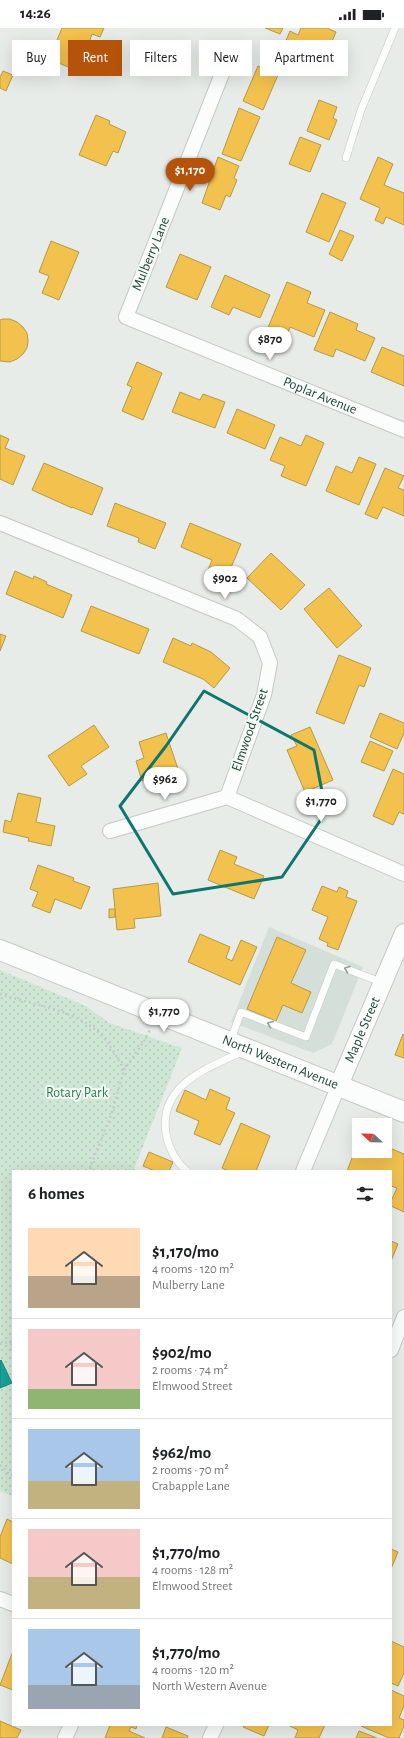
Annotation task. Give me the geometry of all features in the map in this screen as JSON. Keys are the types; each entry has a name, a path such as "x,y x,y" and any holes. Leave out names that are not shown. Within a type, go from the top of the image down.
{"main road":[{"name":"North Western Avenue","path":"0,950 404,1112"}],"street":[{"name":"Mulberry Lane","path":"126,317 221,76"},
{"name":"Poplar Avenue","path":"126,317 404,430"},
{"name":"Elmwood Street","path":"0,523 237,619 260,637 270,663 264,695 227,797"},
{"path":"110,831 227,797 404,874"},
{"name":"Maple Street","path":"303,1170 404,933"},
{"path":"392,1347 404,1317"},
{"path":"0,1599 12,1604"},
{"path":"66,1738 71,1726"},
{"path":"210,1738 216,1726"}],"lane":[{"path":"346,158 361,110 395,28"},
{"path":"230,1042 241,1012 306,1037 334,964 383,983"},
{"path":"186,1170 177,1160 168,1141 166,1119 173,1097 183,1084 197,1073 248,1049"}],"path":[{"path":"0,994 59,1010 82,1020 98,1033 112,1049 124,1070"},
{"path":"90,1170 112,1113 124,1070 144,1041 158,1013"},
{"path":"0,1344 12,1342"},
{"path":"0,1465 9,1474 12,1475"}],"highlighted area":[{"path":"204,691 314,750 326,812 282,877 173,894 120,806 166,746"}],"shaded area":[{"path":"269,927 363,967 332,1044 313,1053 231,1022"}],"green space":[{"name":"Rotary Park","path":"0,970 86,1006 109,1023 182,1048 134,1169 136,1170 12,1170 12,1496 0,1491"}],"building: Homes":[{"path":"62,28 104,28 100,37 92,34 90,40 68,40 68,67 60,64 60,40 57,40"},
{"path":"265,28 283,28 280,34"},
{"path":"301,28 327,28 336,32 333,40 286,40 290,31 298,35"},
{"path":"258,66 260,67 260,76 278,76 263,110 243,101"},
{"path":"3,71 12,75 6,91 0,88 0,77"},
{"path":"319,100 337,107 333,118 337,120 329,140 307,131"},
{"path":"239,108 260,117 241,161 222,154"},
{"path":"96,115 110,121 109,124 126,132 118,153 113,151 106,166 79,155"},
{"path":"300,137 321,145 310,172 289,164"},
{"path":"218,157 239,166 234,178 237,180 230,197 226,195 220,210 202,203"},
{"path":"378,157 393,164 384,185 404,193 404,225 386,217 383,224 375,220 380,208 360,199"},
{"path":"322,193 346,203 329,242 306,232"},
{"path":"340,230 354,236 342,261 329,254"},
{"path":"51,241 79,252 59,300 42,293 49,276 39,272"},
{"path":"180,254 211,267 197,300 166,287"},
{"path":"225,275 270,295 260,318 233,307 229,315 211,307"},
{"path":"287,282 311,292 307,303 325,310 314,337 290,327 286,338 267,330"},
{"path":"330,312 358,324 356,330 375,338 365,361 336,349 333,357 314,350"},
{"path":"10,319 17,322 27,333 27,348 17,359 10,362 0,361 0,320"},
{"path":"382,347 404,356 404,386 371,372"},
{"path":"137,362 162,373 143,420 122,411 132,387 127,385"},
{"path":"180,392 200,400 203,394 225,402 215,428 172,412"},
{"path":"237,409 275,425 265,449 227,433"},
{"path":"0,435 9,439 5,448 25,456 13,485 0,479"},
{"path":"306,435 324,443 306,486 281,476 285,466 270,460 280,437 301,446"},
{"path":"359,457 376,464 359,505 326,491 336,466 352,473"},
{"path":"44,463 103,488 92,515 72,508 32,490"},
{"path":"385,468 404,476 398,488 404,490 404,516 383,507 377,519 365,514"},
{"path":"115,503 166,523 155,549 138,542 139,538 107,526"},
{"path":"190,523 241,544 227,577 208,570 212,560 181,547"},
{"path":"271,553 305,585 281,610 247,578"},
{"path":"15,571 33,579 34,576 47,582 46,584 72,595 63,618 6,594"},
{"path":"329,588 362,626 337,648 304,609"},
{"path":"91,606 149,629 139,654 81,631"},
{"path":"0,634 6,636 0,651"},
{"path":"173,638 191,646 192,643 211,652 230,668 214,688 203,679 163,662"},
{"path":"339,655 371,668 364,687 359,685 344,724 316,713"},
{"path":"380,713 404,723 404,733 397,749 370,737"},
{"path":"94,725 109,747 81,766 87,774 69,786 48,756"},
{"path":"310,727 333,780 305,792 287,750 297,746 291,735"},
{"path":"166,733 178,769 142,781 136,761 144,758 139,742"},
{"path":"370,741 393,751 384,771 361,762"},
{"path":"393,769 404,774 404,814 399,812 393,825 373,816"},
{"path":"18,793 41,798 36,822 55,826 51,846 28,841 29,838 3,832 5,820 11,822"},
{"path":"220,850 237,857 234,864 264,876 254,899 208,880"},
{"path":"38,865 74,878 73,881 90,887 81,909 55,899 50,913 32,906 38,892 30,889"},
{"path":"158,883 161,916 134,919 135,928 117,930 113,889"},
{"path":"322,886 337,892 339,887 348,891 346,897 357,901 338,950 327,946 328,943 319,939 328,917 312,910"},
{"path":"109,909 115,909 115,917 109,918"},
{"path":"200,934 230,947 226,958 232,961 241,940 257,947 240,985 188,962"},
{"path":"277,937 306,950 291,983 311,992 302,1013 283,1005 276,1021 247,1009"},
{"path":"403,1034 404,1035 404,1058 395,1055"},
{"path":"210,1089 230,1098 226,1109 235,1113 220,1145 194,1134 199,1121 176,1111 185,1090 206,1100"},
{"path":"241,1123 270,1136 256,1170 227,1170 222,1168"},
{"path":"392,1149 404,1154 404,1212 392,1206 392,1199 397,1188 392,1186 392,1170 347,1170 352,1158 392,1158"},
{"path":"149,1152 173,1162 169,1170 153,1170 143,1166"},
{"path":"392,1241 398,1244 392,1259"},
{"path":"7,1519 12,1522 12,1564 0,1558 0,1537"},
{"path":"392,1549 398,1552 392,1567"},
{"path":"392,1641 404,1647 404,1673 398,1686 392,1683"},
{"path":"12,1654 12,1690 0,1685"},
{"path":"392,1690 404,1696 404,1706 399,1718 404,1720 404,1726 399,1738 389,1738 361,1726 392,1726"},
{"path":"0,1721 21,1730 17,1738 0,1738"},
{"path":"110,1726 137,1726 136,1729 131,1727 129,1731 145,1738 105,1738"},
{"path":"244,1726 269,1726 264,1736"},
{"path":"290,1726 325,1726 319,1738 295,1738 298,1730"},
{"path":"166,1727 188,1736 187,1738 162,1738"},
{"path":"359,1731 377,1738 356,1738"}],"building: Public":[{"path":"1,1360 12,1383 0,1388 0,1361"}]}
